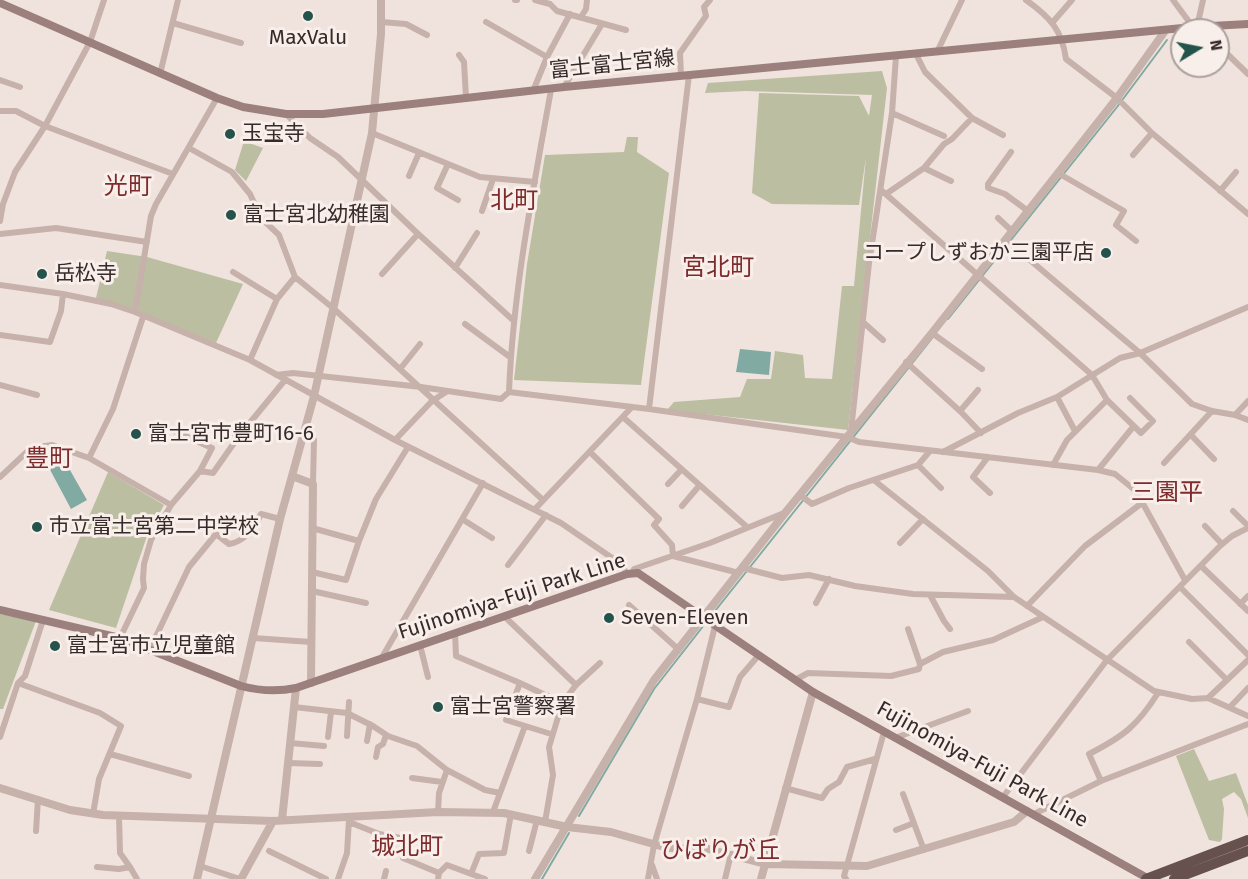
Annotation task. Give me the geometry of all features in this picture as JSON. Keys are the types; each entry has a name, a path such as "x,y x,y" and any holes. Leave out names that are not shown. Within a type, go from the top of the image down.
{"highway":[{"path":"1148,879 1248,840"},
{"path":"1174,879 1248,850"}],"main road":[{"name":"富士富士宮線","path":"0,3 217,98 243,107 286,114 323,114 564,87 1170,31"},
{"name":"富士富士宮線","path":"1230,25 1248,24"},
{"name":"Fujinomiya-Fuji Park Line","path":"0,612 120,638 241,686 266,691 282,691 629,573 644,576 813,692 1148,879"}],"street":[{"path":"0,221 3,204 15,172 45,126 90,42 104,0"},
{"path":"160,74 178,0"},
{"path":"197,879 280,519 314,396 372,133 381,0"},
{"path":"535,0 550,4 557,11 626,30"},
{"path":"581,18 588,0"},
{"path":"648,409 685,76 680,53 706,16 705,7 710,0"},
{"path":"937,52 962,0"},
{"path":"1026,0 1035,3 1052,23 1063,41 1066,59 1119,101 1152,133 1248,214"},
{"path":"1052,23 1071,0"},
{"path":"1173,0 1190,18"},
{"path":"1200,18 1203,0"},
{"path":"533,91 547,57 570,14"},
{"path":"381,22 406,24 427,35"},
{"path":"486,22 547,57"},
{"path":"173,23 241,43"},
{"path":"564,87 602,24"},
{"path":"536,879 654,680 703,617 744,570 784,513 803,498 1008,241 1012,231 1061,175 1119,101 1165,31"},
{"path":"916,54 926,72 972,117 1003,135"},
{"path":"459,55 464,62 466,98"},
{"path":"851,437 869,263 883,192 896,56"},
{"path":"1230,57 1248,74"},
{"path":"0,80 20,87"},
{"path":"276,375 287,373 318,376 421,387 501,399 509,392 514,321 551,90"},
{"path":"135,312 151,216 217,98"},
{"path":"0,111 16,111 45,126 173,174"},
{"path":"892,113 944,136"},
{"path":"286,114 310,138 338,157 514,321"},
{"path":"883,192 924,168 944,144 952,139 972,117"},
{"path":"372,133 480,177 535,182"},
{"path":"1133,155 1152,133"},
{"path":"189,148 232,172 250,194 261,218 279,236 295,277 421,387 432,401 543,500"},
{"path":"1011,152 988,184 988,188 1005,194 1028,211"},
{"path":"409,176 419,153"},
{"path":"448,164 437,188 458,200"},
{"path":"924,168 951,181"},
{"path":"1220,191 1236,172"},
{"path":"1061,175 1124,211 1116,225 1136,241"},
{"path":"482,211 493,179"},
{"path":"883,192 1092,375 1107,400 1141,433 1153,421 1130,398"},
{"path":"998,218 1012,231"},
{"path":"0,234 56,228 147,242"},
{"path":"455,268 477,233"},
{"path":"382,274 418,234"},
{"path":"1008,241 1140,353 1192,404 1248,420"},
{"path":"233,272 277,299"},
{"path":"250,360 277,299 295,277"},
{"path":"0,285 63,294 135,312 250,360 408,447 561,523 621,564 629,573 634,569 674,556 784,513"},
{"path":"0,336 50,342 61,311 63,294"},
{"path":"942,452 1018,413 1057,397 1120,358 1140,353 1248,307"},
{"path":"89,458 113,409 143,316"},
{"path":"864,323 883,340"},
{"path":"465,324 510,357"},
{"path":"934,335 982,369"},
{"path":"400,369 420,344"},
{"path":"909,365 981,433"},
{"path":"200,471 213,473 239,436 285,380"},
{"path":"0,385 37,395"},
{"path":"960,411 978,390"},
{"path":"395,440 432,401 446,392"},
{"path":"509,392 851,437 930,451 1098,470 1115,474 1136,491 1185,580"},
{"path":"1057,397 1075,431"},
{"path":"1053,465 1067,440 1107,400"},
{"path":"1235,415 1248,400"},
{"path":"536,509 632,407"},
{"path":"1164,463 1212,411"},
{"path":"624,418 747,527"},
{"path":"1098,470 1133,427"},
{"path":"120,638 144,588 144,564 151,540 171,505 200,471 212,448 170,429"},
{"path":"226,429 239,436"},
{"path":"1191,435 1214,459"},
{"path":"311,683 314,440"},
{"path":"0,477 32,448 52,445 89,458 171,505"},
{"path":"312,572 346,580 376,499 408,447"},
{"path":"803,498 812,504 849,488 875,481 918,465 930,451"},
{"path":"591,453 659,519 654,525 672,545 674,556"},
{"path":"988,457 973,477 990,493"},
{"path":"918,465 941,488"},
{"path":"668,484 681,470"},
{"path":"292,476 313,484"},
{"path":"875,481 988,571 1014,597 1158,693 1192,699 1208,698 1248,716"},
{"path":"381,659 483,483"},
{"path":"682,506 699,486"},
{"path":"1027,606 1085,546 1142,503"},
{"path":"1003,797 1107,660 1222,544 1248,527 1233,511"},
{"path":"150,649 189,567 216,534 229,544 238,543 258,522 261,514 280,519"},
{"path":"508,565 546,515"},
{"path":"462,519 492,538"},
{"path":"900,543 923,519"},
{"path":"1205,526 1222,544"},
{"path":"312,528 359,541"},
{"path":"674,556 782,578 809,575 855,586 930,595 1014,597"},
{"path":"1201,566 1248,611"},
{"path":"816,603 829,579"},
{"path":"1180,587 1248,655"},
{"path":"312,591 366,603"},
{"path":"930,595 950,628"},
{"path":"1240,604 1248,596"},
{"path":"629,605 678,650"},
{"path":"504,616 576,685"},
{"path":"920,664 943,652 993,640 1043,617"},
{"path":"0,737 18,683 25,676 43,620"},
{"path":"648,879 654,844 697,699 715,626"},
{"path":"795,680 808,673 891,676 919,669 920,664 908,629"},
{"path":"455,633 456,656 562,703"},
{"path":"253,638 311,642"},
{"path":"1189,642 1227,680"},
{"path":"420,645 428,677"},
{"path":"697,699 729,707 740,677 758,656"},
{"path":"1208,698 1248,660"},
{"path":"529,851 541,821 553,775 549,747 558,714 556,710 576,685 600,663"},
{"path":"18,683 100,713 121,726 99,779 93,814"},
{"path":"520,683 506,720 551,734"},
{"path":"282,820 296,688"},
{"path":"1230,707 1248,688"},
{"path":"761,879 813,692"},
{"path":"1101,781 1089,754 1117,740 1143,717 1158,693"},
{"path":"347,736 349,702"},
{"path":"294,707 348,714 370,724 386,735 417,746 447,770 485,790 500,793"},
{"path":"895,738 968,711"},
{"path":"328,737 331,712"},
{"path":"367,741 370,724"},
{"path":"0,788 70,810 119,816 273,821 349,820 438,812 493,812 567,827 611,832 679,849 701,847 765,864 867,866 1014,822 1101,781 1248,724"},
{"path":"493,812 525,726"},
{"path":"843,878 884,732"},
{"path":"376,758 378,747 383,744 386,735"},
{"path":"290,743 324,746"},
{"path":"110,754 189,776"},
{"path":"785,788 822,798 828,789 839,782 848,767 875,759"},
{"path":"288,763 320,764"},
{"path":"438,812 442,782 447,770"},
{"path":"412,778 442,782"},
{"path":"903,794 924,850"},
{"path":"36,831 38,799"},
{"path":"471,874 479,854 504,853 511,814"},
{"path":"119,816 120,853 137,879"},
{"path":"349,820 379,834 406,839 402,858 438,876 447,865 485,879"},
{"path":"338,879 347,853 349,820"},
{"path":"200,866 241,879 273,821"},
{"path":"896,830 914,824"},
{"path":"269,851 321,878"},
{"path":"725,879 731,854"},
{"path":"651,864 657,879"},
{"path":"97,867 119,869 130,867"},
{"path":"384,879 386,872"}],"green space":[{"path":"882,71 887,88 848,430 667,410 674,402 740,397 747,379 771,379 775,351 803,355 805,378 832,379 842,286 854,286 866,157 859,205 772,204 752,193 759,93 859,96 869,116 872,95 746,91 705,93 708,83"},
{"path":"627,137 638,137 637,152 669,173 641,385 514,380 527,264 545,155 624,152"},
{"path":"244,141 263,148 246,181 235,170"},
{"path":"107,251 147,257 243,284 216,343 138,311 96,298"},
{"path":"108,472 164,505 147,536 116,628 49,610"},
{"path":"0,614 36,621 3,709 0,709"},
{"path":"1194,749 1209,781 1236,773 1248,805 1248,818 1241,799 1234,792 1222,799 1224,809 1220,842 1209,840 1176,756"}],"water":[{"path":"740,349 771,352 769,375 736,372"},
{"path":"62,456 87,500 71,509 47,464"}],"waterway":[{"path":"948,319 1117,107 1167,40"},
{"path":"711,616 933,337"},
{"path":"579,816 654,689 704,625"},
{"path":"542,879 569,833"}],"place":[{"name":"MaxValu","path":"308,16"},
{"name":"玉宝寺","path":"230,134"},
{"name":"富士宮北幼稚園","path":"231,215"},
{"name":"コープしずおか三園平店","path":"1106,253"},
{"name":"岳松寺","path":"42,274"},
{"name":"富士宮市豊町16-6","path":"136,434"},
{"name":"市立富士宮第二中学校","path":"37,527"},
{"name":"Seven-Eleven","path":"609,618"},
{"name":"富士宮市立児童館","path":"55,646"},
{"name":"富士宮警察署","path":"438,707"}],"district":[{"name":"光町","path":"128,187"},
{"name":"北町","path":"514,201"},
{"name":"宮北町","path":"718,268"},
{"name":"豊町","path":"49,459"},
{"name":"三園平","path":"1167,493"},
{"name":"城北町","path":"407,847"},
{"name":"ひばりが丘","path":"720,851"}]}
